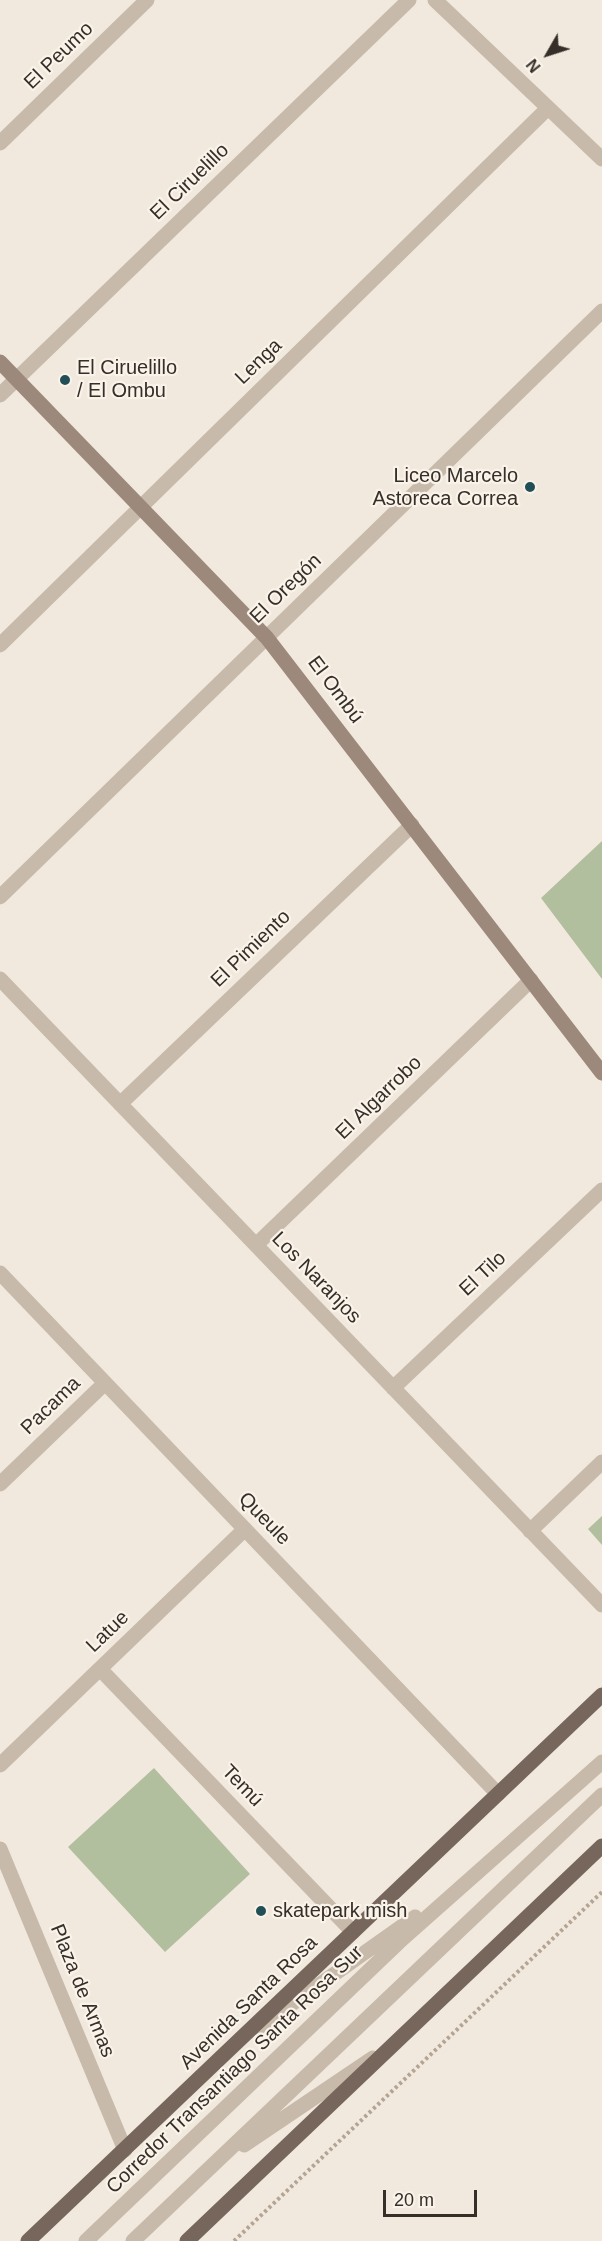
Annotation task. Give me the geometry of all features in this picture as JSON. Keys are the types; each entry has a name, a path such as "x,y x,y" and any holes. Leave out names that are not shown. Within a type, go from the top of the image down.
{"main road":[{"name":"Avenida Santa Rosa","path":"28,2241 602,1695"},
{"path":"187,2241 602,1846"}],"street":[{"name":"El Peumo","path":"0,143 147,0"},
{"name":"El Ciruelillo","path":"0,395 409,0"},
{"path":"435,0 602,159"},
{"name":"Lenga","path":"0,645 548,108"},
{"name":"El Oregón","path":"0,897 602,311"},
{"name":"El Ombú","path":"0,362 267,638 602,1073"},
{"name":"El Pimiento","path":"120,1104 412,825"},
{"name":"Los Naranjos","path":"0,979 602,1605"},
{"name":"El Algarrobo","path":"256,1245 531,980"},
{"name":"El Tilo","path":"393,1388 602,1190"},
{"name":"Queule","path":"0,1273 498,1794"},
{"name":"Pacama","path":"0,1484 105,1383"},
{"path":"531,1531 602,1462"},
{"name":"Latue","path":"0,1765 245,1529"},
{"name":"Temú","path":"100,1669 354,1932"},
{"name":"Corredor Transantiago Santa Rosa Sur","path":"86,2241 399,1942 602,1762"},
{"path":"133,2241 602,1795"},
{"name":"Plaza de Armas","path":"0,1849 125,2150"},
{"path":"237,2043 483,1868"},
{"path":"209,2169 397,2042"}],"path":[{"path":"234,2241 602,1892"}],"green space":[{"path":"602,841 602,979 541,898"},
{"path":"602,1516 602,1545 588,1529"},
{"path":"154,1768 250,1874 165,1952 68,1847"}],"place":[{"name":"El Ciruelillo / El Ombu","path":"65,380"},
{"name":"Liceo Marcelo Astoreca Correa","path":"530,487"},
{"name":"skatepark mish","path":"261,1911"}]}
